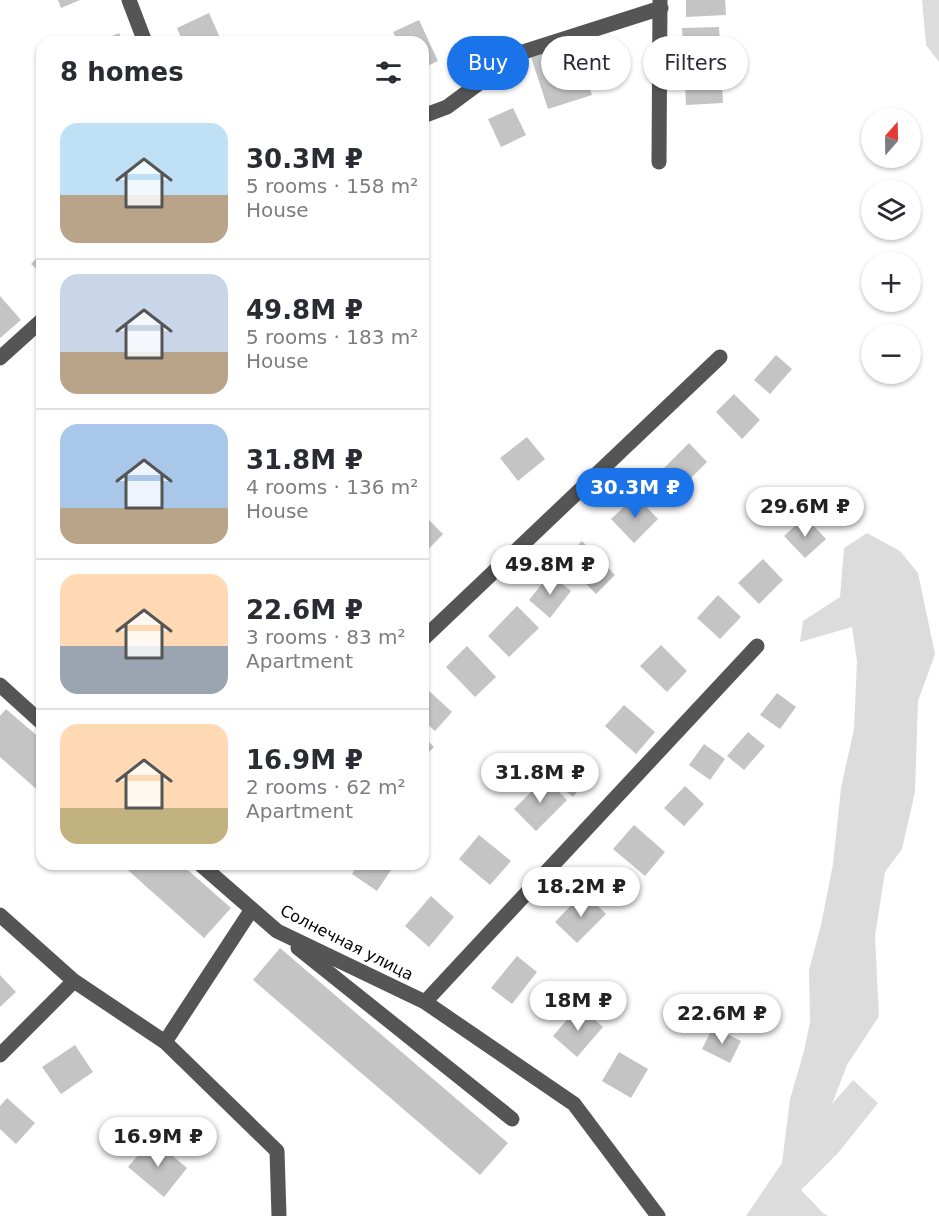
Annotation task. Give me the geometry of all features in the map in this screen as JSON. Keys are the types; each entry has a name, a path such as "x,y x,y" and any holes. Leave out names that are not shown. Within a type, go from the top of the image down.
{"street":[{"path":"129,0 143,36"},
{"path":"429,114 447,107 520,53 660,4 659,162"},
{"path":"0,358 36,325"},
{"path":"429,633 720,357"},
{"path":"425,1002 757,646"},
{"path":"0,685 36,718"},
{"name":"Солнечная улица","path":"207,870 277,931 425,1002 574,1104 658,1216"},
{"path":"165,1042 252,909"},
{"path":"0,915 74,981 165,1042 277,1151 279,1216"},
{"path":"277,931 512,1119"},
{"path":"0,1055 74,981"}],"shaded area":[{"path":"922,0 939,0 939,62 926,45"},
{"path":"867,533 900,551 918,573 935,654 918,701 915,792 902,849 885,872 875,936 879,1016 847,1065 832,1104 853,1080 878,1103 838,1153 801,1190 828,1216 746,1216 782,1163 790,1099 810,1022 809,970 833,864 841,788 854,729 857,661 852,627 800,642 803,621 840,597 844,548"}],"building":[{"path":"58,0 80,0 61,8"},
{"path":"686,0 725,0 726,15 686,17"},
{"path":"209,13 219,36 180,36 177,28"},
{"path":"419,20 426,36 395,36 393,32"},
{"path":"719,27 719,36 682,36 682,28"},
{"path":"429,42 438,61 429,65"},
{"path":"541,54 541,88 531,57"},
{"path":"542,90 590,90 592,95 548,109"},
{"path":"685,90 722,90 723,103 686,105"},
{"path":"513,108 526,135 501,147 488,119"},
{"path":"36,259 36,269 31,264"},
{"path":"0,296 21,320 0,338"},
{"path":"776,355 792,369 770,394 754,380"},
{"path":"734,394 760,420 742,439 716,412"},
{"path":"527,437 545,459 518,481 500,458"},
{"path":"689,443 707,462 682,487 664,468"},
{"path":"636,496 658,519 634,543 611,519"},
{"path":"805,517 826,539 805,558 784,536"},
{"path":"429,520 443,534 429,549"},
{"path":"582,541 615,575 596,594 563,560"},
{"path":"763,559 783,580 759,604 738,583"},
{"path":"550,574 571,591 550,618 529,600"},
{"path":"718,595 741,617 720,639 697,618"},
{"path":"517,606 539,628 509,657 488,636"},
{"path":"661,645 687,671 667,692 640,666"},
{"path":"467,646 496,677 475,697 446,667"},
{"path":"429,691 452,712 435,731 429,726"},
{"path":"777,693 796,707 780,729 760,715"},
{"path":"624,705 655,732 636,754 605,726"},
{"path":"6,709 36,735 36,789 0,757 0,716"},
{"path":"748,732 765,746 744,770 727,756"},
{"path":"429,742 434,747 429,752"},
{"path":"704,744 725,759 710,780 689,765"},
{"path":"564,755 590,776 573,797 547,776"},
{"path":"545,778 567,800 536,831 514,809"},
{"path":"685,786 704,804 684,826 664,808"},
{"path":"634,825 665,852 645,876 613,849"},
{"path":"479,835 511,861 490,885 459,859"},
{"path":"128,870 188,870 231,908 204,938"},
{"path":"354,870 391,870 377,891 352,874"},
{"path":"584,892 606,914 577,943 555,922"},
{"path":"431,896 454,917 429,947 405,926"},
{"path":"280,948 508,1143 480,1175 253,980"},
{"path":"517,956 537,972 512,1004 491,988"},
{"path":"0,975 16,992 0,1007"},
{"path":"579,1006 603,1027 577,1057 553,1036"},
{"path":"713,1027 741,1041 730,1063 702,1049"},
{"path":"75,1045 93,1072 61,1094 42,1067"},
{"path":"619,1052 648,1069 631,1098 602,1081"},
{"path":"7,1098 35,1123 16,1144 0,1129 0,1106"},
{"path":"152,1139 187,1168 164,1197 128,1167"}]}
